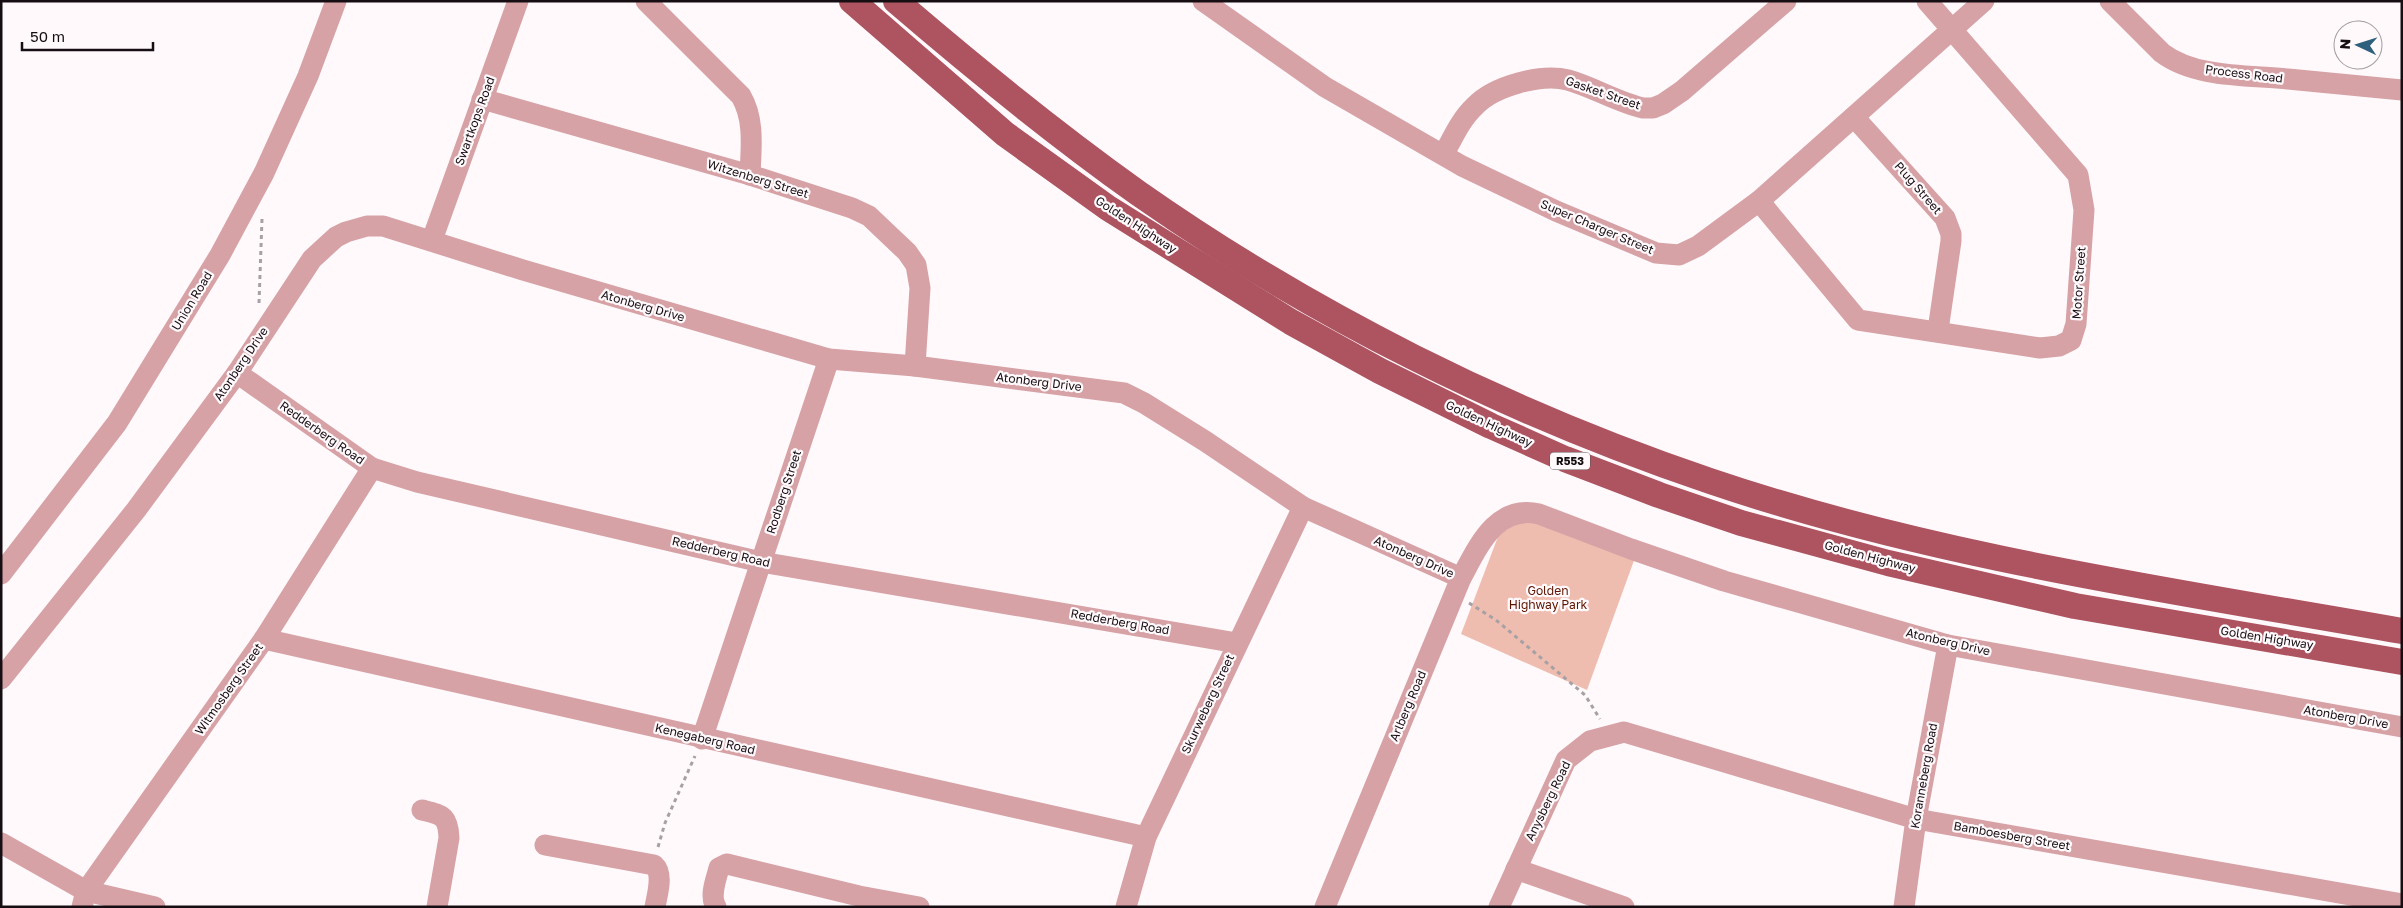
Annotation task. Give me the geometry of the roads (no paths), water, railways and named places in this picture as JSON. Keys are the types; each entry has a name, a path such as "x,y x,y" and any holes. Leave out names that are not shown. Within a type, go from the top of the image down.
{"main road":[{"name":"Golden Highway","path":"852,1 1005,134 1108,208 1291,322 1372,367 1470,416 1565,459 1659,495 1741,523 1888,563 2076,606 2402,662"},
{"name":"R553","path":"896,1 1047,126 1139,193 1187,225 1304,298 1348,322 1550,421 1630,454 1713,483 1889,534 2053,570 2402,631"}],"street":[{"name":"Union Road","path":"1,574 117,423 220,255 264,173 308,76 336,1"},
{"name":"Swartkops Road","path":"432,240 518,1"},
{"path":"646,1 741,96 747,106 750,119 750,175"},
{"name":"Super Charger Street","path":"1203,1 1325,87 1462,166 1556,211 1665,255 1679,255 1698,246 1759,201 1984,1"},
{"name":"Gasket Street","path":"1444,154 1462,120 1476,105 1504,89 1538,79 1555,77 1570,81 1643,108 1653,108 1663,104 1682,91 1786,1"},
{"name":"Motor Street","path":"1759,201 1858,320 1938,330 2040,348 2059,346 2071,340 2076,324 2084,210 2082,184 2076,171 1951,31 1927,1"},
{"name":"Process Road","path":"2110,1 2162,53 2188,66 2230,74 2402,90"},
{"name":"Witzenberg Street","path":"482,99 750,175 860,212 907,252 916,265 920,288 915,366"},
{"name":"Plug Street","path":"1854,117 1944,218 1949,228 1949,255 1938,330"},
{"name":"Atonberg Drive","path":"1,679 136,510 237,373 312,259 336,237 368,226 383,226 432,240 523,270 829,359 915,366 1124,394 1144,403 1205,441 1303,507 1457,586"},
{"name":"Rodberg Street","path":"702,739 829,359"},
{"name":"Redderberg Road","path":"237,373 372,468 553,515 761,562 1237,643"},
{"name":"Witmosberg Street","path":"84,899 264,639 372,468"},
{"name":"Skurweberg Street","path":"1126,907 1146,837 1303,507"},
{"name":"Atonberg Drive","path":"1507,516 1523,512 1539,514 1631,550 1724,581 1948,645 2402,727"},
{"name":"Arlberg Road","path":"1325,907 1457,586 1491,528 1507,516"},
{"name":"Kenegaberg Road","path":"264,639 702,739 1146,837"},
{"name":"Koranneberg Road","path":"1904,907 1916,819 1948,645"},
{"name":"Bamboesberg Street","path":"1630,733 1916,819 2402,904"},
{"name":"Anysberg Road","path":"1499,907 1566,760 1590,741 1609,735 1630,733"},
{"path":"422,810 440,815 445,818 449,826 449,838 437,907"},
{"path":"1,843 84,899 155,907"},
{"path":"545,845 654,864 657,868 659,879 655,907"},
{"path":"716,907 714,887 719,868 724,864 858,901 919,907"},
{"path":"1516,869 1624,907"}],"park label":[{"name":"Golden Highway Park","path":"1548,598"}]}
